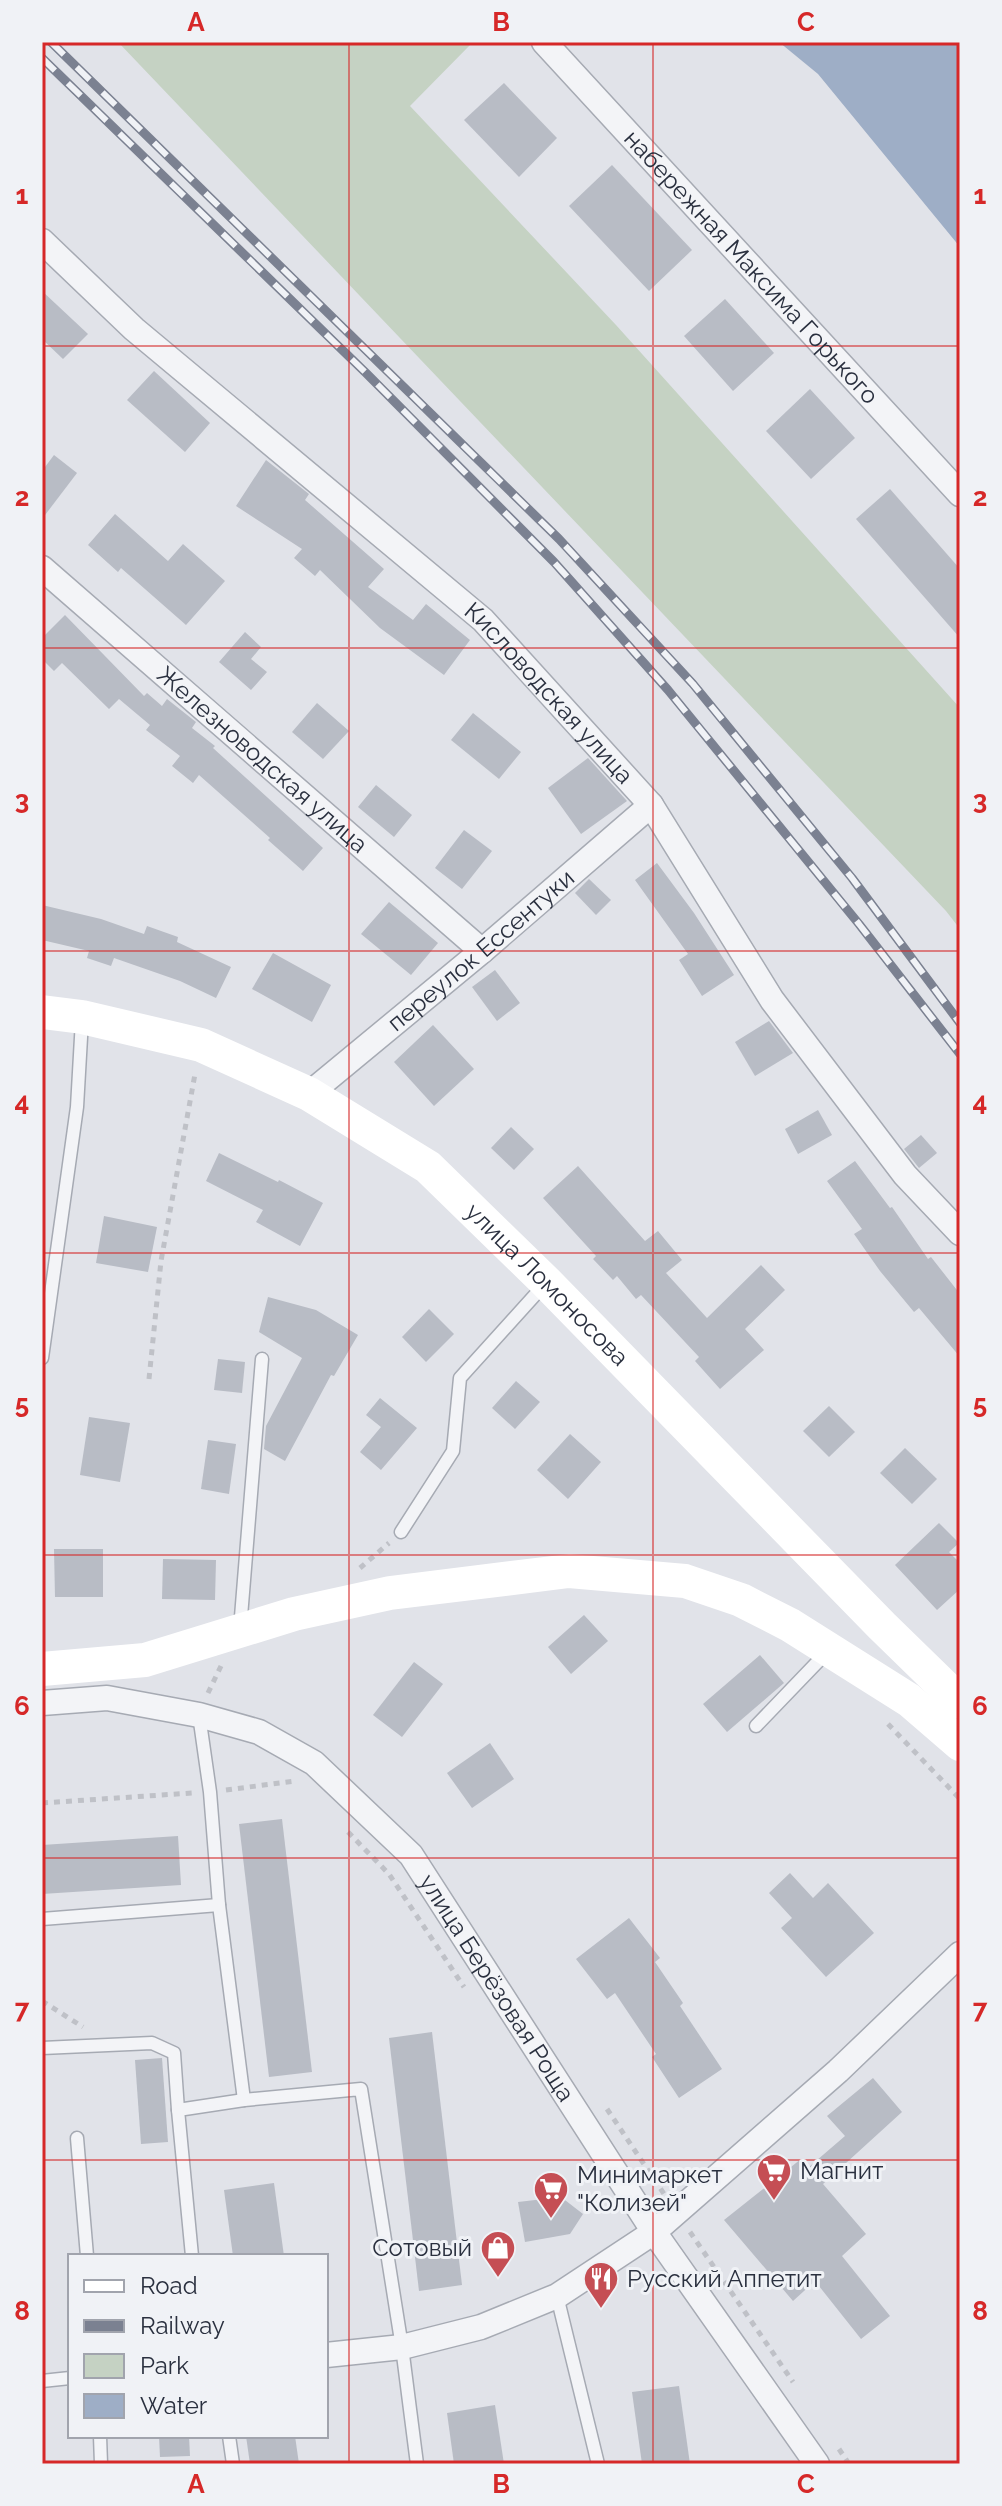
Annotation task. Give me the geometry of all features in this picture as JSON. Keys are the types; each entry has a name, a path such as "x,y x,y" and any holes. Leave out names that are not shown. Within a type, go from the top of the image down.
{"main road":[{"name":"улица Ломоносова","path":"42,1012 82,1017 201,1045 309,1094 428,1167 546,1282 960,1702"},
{"path":"42,1669 145,1660 294,1614 390,1593 569,1571 685,1581 741,1600 790,1625 909,1700 960,1744"}],"street":[{"name":"набережная Максима Горького","path":"544,42 960,494"},
{"name":"Кисловодская улица","path":"42,241 134,329 483,620 651,805 772,1000 905,1175 960,1233"},
{"name":"Железноводская улица","path":"42,568 482,951"},
{"name":"переулок Ессентуки","path":"309,1094 482,951 651,805"},
{"name":"улица Берёзовая Роща","path":"42,1703 107,1698 199,1715 259,1732 314,1763 411,1855 654,2232 817,2464"},
{"path":"328,2355 402,2347 481,2327 557,2296 654,2232 838,2071 960,1954"}],"lane":[{"path":"42,1358 77,1107 82,1017"},
{"path":"401,1532 453,1451 460,1378 546,1282"},
{"path":"240,1632 262,1359"},
{"path":"756,1726 830,1650"},
{"path":"199,1715 244,2100"},
{"path":"42,1919 219,1905"},
{"path":"42,2048 152,2043 174,2053 192,2254"},
{"path":"178,2110 244,2100 361,2089 402,2347 417,2464"},
{"path":"77,2138 87,2254"},
{"path":"557,2296 598,2464"},
{"path":"42,2381 68,2378"},
{"path":"100,2438 101,2464"},
{"path":"229,2438 233,2464"}],"path":[{"path":"149,1379 161,1261 201,1045"},
{"path":"884,1720 960,1799"},
{"path":"42,1803 210,1792 296,1781"},
{"path":"337,1822 389,1874 468,1993"},
{"path":"42,2001 111,2045"}],"green space":[{"path":"118,42 473,42 410,106 616,325 960,708 960,929 946,911"}],"water":[{"path":"779,42 960,42 960,247 818,74"}],"building":[{"path":"504,83 557,138 519,177 464,120"},
{"path":"612,165 692,250 649,291 569,206"},
{"path":"42,291 88,334 63,359 42,339"},
{"path":"725,299 774,353 733,391 684,336"},
{"path":"154,371 210,423 185,452 127,400"},
{"path":"810,389 855,438 811,479 766,431"},
{"path":"54,455 77,473 42,519 42,471"},
{"path":"266,460 309,494 305,500 384,569 368,587 413,620 426,604 470,640 444,675 380,628 320,570 315,576 294,558 302,549 236,506"},
{"path":"890,489 960,569 960,638 856,519"},
{"path":"115,514 168,561 183,544 225,581 186,625 121,568 118,572 88,545"},
{"path":"65,615 144,696 147,693 162,706 167,699 196,722 192,728 323,848 303,871 199,775 193,783 172,766 180,756 146,730 150,725 119,699 109,709 62,663 54,671 42,659 42,638"},
{"path":"245,632 261,647 251,659 267,672 251,690 219,662"},
{"path":"317,703 349,731 323,759 292,732"},
{"path":"473,713 521,752 499,779 451,740"},
{"path":"588,758 627,801 581,834 548,788"},
{"path":"376,785 412,815 394,837 358,807"},
{"path":"464,830 492,851 462,889 435,868"},
{"path":"657,863 734,975 702,996 679,960 688,954 635,880"},
{"path":"589,879 611,900 596,915 575,893"},
{"path":"389,902 438,943 411,975 361,934"},
{"path":"42,905 101,919 144,934 147,926 178,937 177,942 231,967 216,998 180,981 114,958 111,966 87,958 89,951 42,940"},
{"path":"273,953 331,985 312,1022 252,989"},
{"path":"495,970 520,1003 497,1021 472,987"},
{"path":"769,1021 793,1053 755,1076 735,1042"},
{"path":"433,1025 474,1069 434,1106 394,1062"},
{"path":"818,1110 832,1135 798,1154 785,1129"},
{"path":"511,1127 534,1149 514,1170 491,1148"},
{"path":"921,1135 937,1153 919,1168 904,1149"},
{"path":"219,1153 323,1203 300,1246 256,1222 263,1210 206,1181"},
{"path":"855,1161 928,1259 931,1257 960,1294 960,1357 919,1308 914,1312 854,1234 862,1229 827,1181"},
{"path":"578,1166 645,1241 658,1231 682,1260 666,1273 707,1318 761,1265 785,1290 745,1329 764,1350 720,1389 695,1361 699,1357 641,1295 636,1299 617,1276 613,1280 593,1259 596,1256 543,1198"},
{"path":"104,1216 157,1227 148,1272 96,1263"},
{"path":"268,1297 316,1310 358,1335 334,1376 331,1375 285,1461 264,1449 266,1426 302,1358 259,1332"},
{"path":"429,1309 454,1334 426,1362 402,1337"},
{"path":"218,1359 245,1362 242,1393 214,1390"},
{"path":"516,1381 540,1402 515,1429 492,1408"},
{"path":"380,1398 417,1428 381,1470 360,1452 381,1427 366,1415"},
{"path":"829,1406 855,1432 829,1457 803,1431"},
{"path":"89,1417 130,1423 120,1482 80,1475"},
{"path":"570,1434 601,1462 568,1499 537,1470"},
{"path":"208,1440 236,1444 229,1494 201,1489"},
{"path":"905,1448 937,1479 912,1504 880,1473"},
{"path":"939,1523 959,1543 949,1552 960,1563 960,1589 937,1610 895,1565"},
{"path":"54,1549 103,1549 103,1597 55,1597"},
{"path":"163,1559 216,1560 215,1600 162,1599"},
{"path":"584,1615 608,1641 571,1674 548,1647"},
{"path":"760,1655 784,1683 727,1732 703,1704"},
{"path":"414,1662 443,1684 402,1737 373,1715"},
{"path":"490,1743 514,1779 472,1808 447,1773"},
{"path":"282,1819 312,2072 269,2077 239,1824"},
{"path":"178,1836 181,1885 42,1894 42,1845"},
{"path":"790,1873 813,1898 828,1883 874,1933 826,1977 781,1928 792,1918 769,1893"},
{"path":"629,1918 660,1958 655,1962 722,2069 679,2098 652,2057 656,2054 615,1993 607,1999 576,1959"},
{"path":"432,2032 462,2285 419,2291 389,2038"},
{"path":"162,2058 168,2142 141,2144 135,2060"},
{"path":"873,2078 902,2112 823,2184 866,2234 842,2256 890,2316 861,2339 815,2281 793,2301 724,2220 801,2159 809,2167 845,2136 827,2116"},
{"path":"274,2183 284,2254 233,2254 224,2190"},
{"name":"Минимаркет \"Колизей\"","path":"561,2197 583,2214 570,2234 525,2242 518,2202"},
{"path":"679,2386 690,2464 642,2464 632,2392"},
{"path":"495,2405 504,2464 454,2464 447,2413"},
{"path":"159,2438 189,2438 190,2456 160,2457"},
{"path":"246,2438 295,2438 299,2464 250,2464"}],"railway":[{"path":"51,42 559,539 693,684 852,878 960,1023"},
{"path":"42,58 366,373 554,562 668,690 859,924 960,1054"}],"place":[{"name":"Магнит","path":"774,2202"},
{"name":"Минимаркет \"Колизей\"","path":"551,2220"},
{"name":"Сотовый","path":"498,2279"},
{"name":"Русский Аппетит","path":"601,2310"}]}
